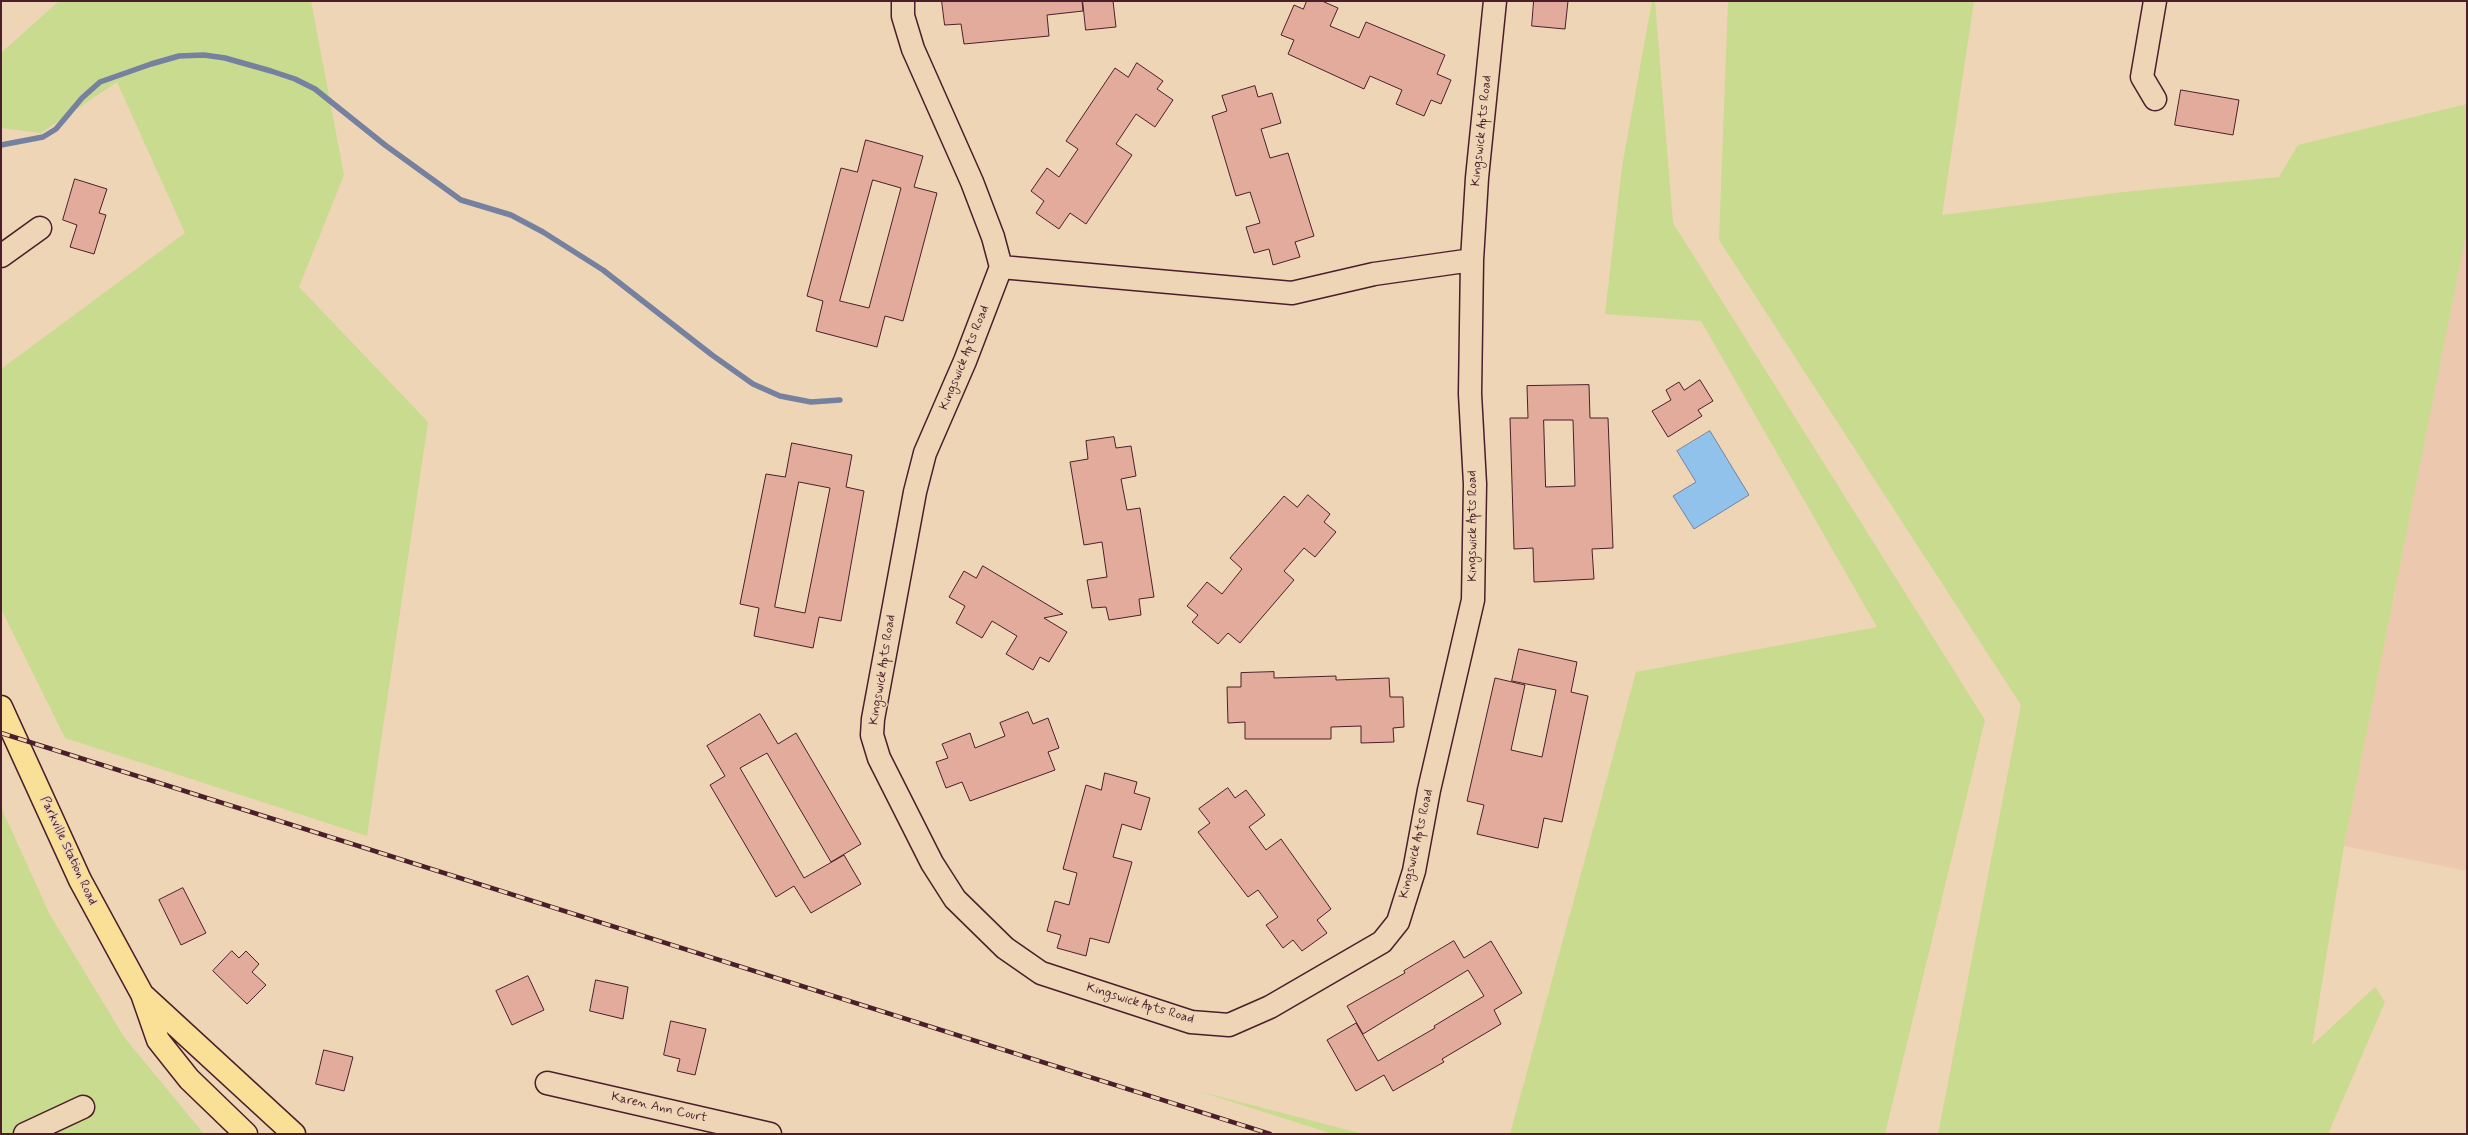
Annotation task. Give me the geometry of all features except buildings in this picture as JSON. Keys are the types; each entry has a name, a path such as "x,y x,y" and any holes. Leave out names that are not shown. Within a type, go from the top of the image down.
{"main road":[{"name":"Parkville Station Road","path":"1,707 80,880 142,994 158,1040 189,1079 246,1134"},
{"name":"Parkville Station Road","path":"142,994 294,1134"}],"street":[{"path":"903,1 903,16 913,49 972,182 994,237 1001,267 1292,293 1374,274 1472,260"},
{"name":"Kingswick Apts Road","path":"1001,267 965,362 925,454 915,492 873,719 872,735 879,758 932,863 955,899 1005,948 1041,973 1191,1022 1229,1025 1270,1007 1382,942 1398,922 1414,871 1430,790 1473,600 1475,484 1470,394 1472,260 1477,178 1495,1"},
{"path":"2155,1 2142,77 2155,100"},
{"path":"1,256 40,228"},
{"name":"Karen Ann Court","path":"547,1083 770,1134"},
{"path":"25,1134 83,1107"}],"shaded area":[{"path":"2467,229 2467,871 2344,846"}],"green space":[{"path":"59,1 311,1 344,175 299,287 428,422 367,836 65,738 1,609 1,369 185,233 117,82 41,133 1,128 1,53"},
{"path":"1652,1 1655,1 1673,223 1985,720 1885,1134 1510,1134 1636,672 1877,627 1701,321 1605,314 1622,167"},
{"path":"1728,1 1974,1 1942,215 2124,192 2279,177 2298,145 2467,104 2467,229 2344,846 2312,1045 2375,987 2385,1002 2328,1134 1938,1134 2021,705 1719,240"},
{"path":"1,807 49,913 124,1037 204,1134 1,1134"},
{"path":"1198,1091 1363,1134 1333,1134"}],"water":[{"path":"1710,431 1749,495 1694,529 1673,496 1696,482 1677,451"}],"waterway":[{"path":"1,145 43,137 56,129 82,98 100,82 179,56 204,55 225,58 271,71 295,79 315,89 385,145 461,200 511,215 543,232 603,270 712,355 753,384 780,396 811,402 840,400"}],"railway":[{"path":"1,733 1270,1134"}]}
